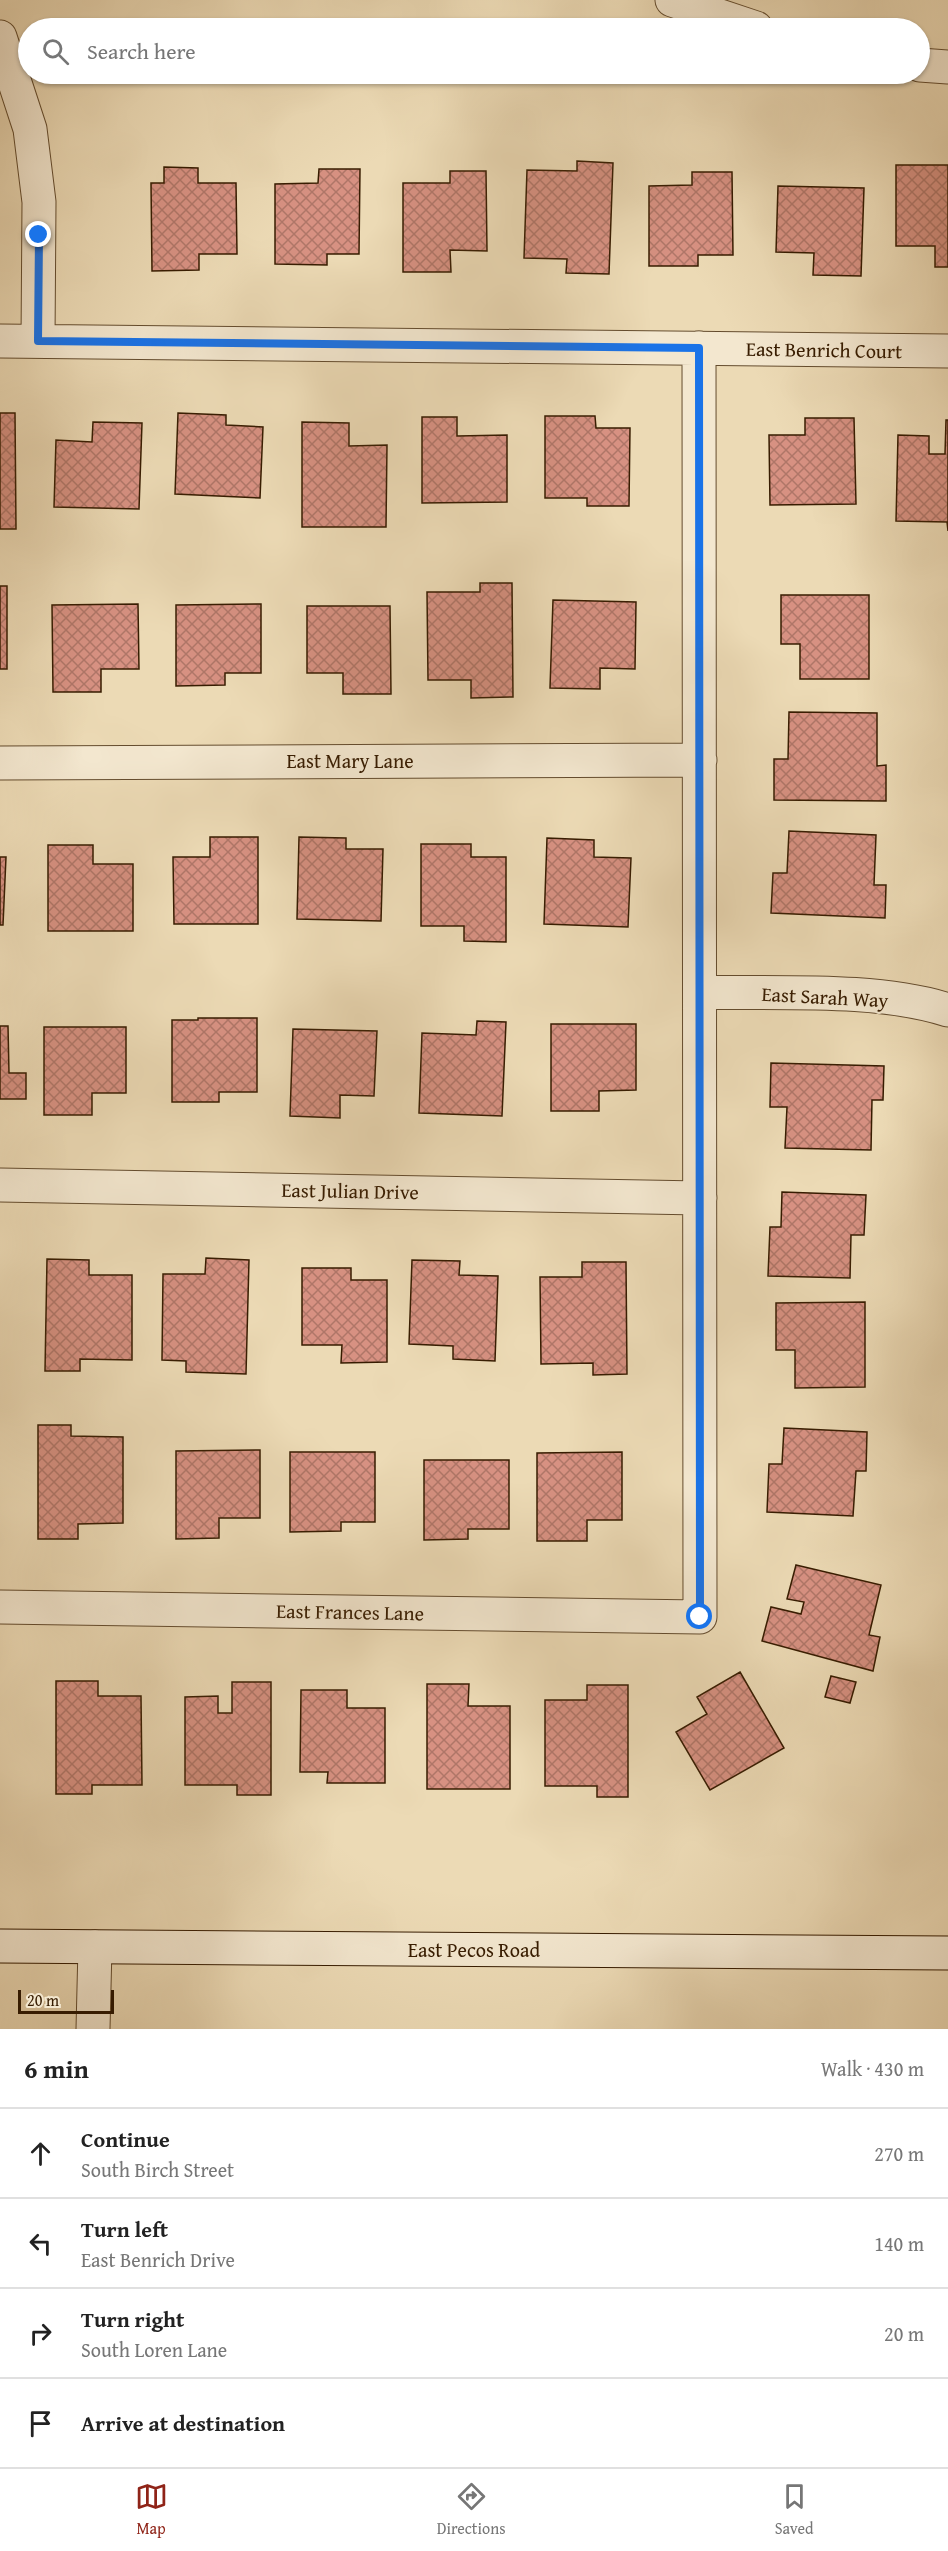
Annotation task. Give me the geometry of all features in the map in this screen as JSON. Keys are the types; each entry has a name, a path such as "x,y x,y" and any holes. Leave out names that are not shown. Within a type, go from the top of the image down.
{"street":[{"path":"672,0 726,18"},
{"path":"0,37 31,139 39,202 38,341"},
{"path":"930,66 948,68"},
{"name":"East Benrich Court","path":"0,341 948,351"},
{"path":"699,348 700,1198"},
{"name":"East Mary Lane","path":"0,763 699,760"},
{"name":"East Sarah Way","path":"700,992 849,995 929,1004 948,1010"},
{"name":"East Julian Drive","path":"0,1185 700,1198"},
{"name":"East Frances Lane","path":"0,1606 700,1617 700,1198"},
{"name":"East Pecos Road","path":"0,1946 948,1953"},
{"path":"93,2029 95,1947"}],"building":[{"path":"577,161 613,163 609,274 566,273 567,259 524,258 527,170 577,171"},
{"path":"896,165 948,165 948,267 935,267 935,246 896,246"},
{"path":"164,167 198,168 198,183 236,183 237,254 199,254 199,270 152,271 151,183 164,183"},
{"path":"319,169 360,169 359,254 327,254 327,265 275,264 275,184 318,183"},
{"path":"450,171 486,171 487,251 450,250 451,272 403,272 403,183 450,183"},
{"path":"692,172 732,172 733,255 698,255 698,266 649,266 649,186 692,185"},
{"path":"778,186 864,188 861,276 813,275 814,253 776,252"},
{"path":"0,413 15,413 16,529 0,529"},
{"path":"178,413 226,415 226,425 263,427 260,498 175,494"},
{"path":"545,416 595,416 596,428 630,428 629,506 587,506 587,498 545,498"},
{"path":"422,417 457,417 457,436 507,435 507,502 422,503"},
{"path":"805,418 854,418 856,504 770,505 769,435 805,435"},
{"path":"946,420 948,420 948,531 947,522 896,521 898,435 929,436 929,454 945,454"},
{"path":"93,422 142,423 139,509 54,507 56,440 92,442"},
{"path":"302,422 349,423 349,446 387,445 386,527 302,527"},
{"path":"480,583 512,583 513,697 471,698 471,680 428,680 427,592 480,592"},
{"path":"0,586 7,586 7,669 0,669"},
{"path":"781,595 869,595 869,679 800,679 800,644 781,644"},
{"path":"553,600 636,602 635,669 600,668 600,689 550,688"},
{"path":"138,604 139,669 101,669 101,692 53,692 52,605"},
{"path":"261,604 261,673 225,673 225,685 176,686 176,605"},
{"path":"307,606 390,606 391,694 343,694 343,673 307,673"},
{"path":"789,712 877,713 877,766 886,765 886,801 774,800 774,759 788,759"},
{"path":"789,831 876,835 874,885 886,885 885,918 771,913 773,873 787,873"},
{"path":"210,837 258,837 258,924 174,924 173,857 210,857"},
{"path":"299,837 346,838 346,849 383,849 381,921 297,919"},
{"path":"547,838 594,840 594,857 631,858 628,927 544,924"},
{"path":"421,844 471,844 471,857 506,857 506,942 464,941 464,926 421,926"},
{"path":"48,845 93,845 93,864 133,864 133,931 48,931"},
{"path":"0,857 6,857 3,925 0,925"},
{"path":"198,1018 257,1018 257,1092 219,1092 219,1102 172,1102 172,1020 198,1020"},
{"path":"477,1021 506,1022 502,1116 419,1113 422,1033 476,1035"},
{"path":"551,1024 636,1024 636,1090 599,1091 599,1111 551,1111"},
{"path":"0,1026 8,1026 9,1073 26,1073 26,1099 0,1099"},
{"path":"44,1027 126,1027 126,1093 92,1093 92,1115 44,1115"},
{"path":"293,1029 377,1031 374,1096 340,1095 340,1118 290,1116"},
{"path":"771,1063 884,1066 883,1100 872,1100 871,1150 785,1148 787,1107 770,1107"},
{"path":"782,1192 866,1195 864,1235 851,1235 850,1278 768,1276 770,1227 781,1227"},
{"path":"206,1258 249,1260 246,1374 186,1372 186,1361 162,1360 163,1274 205,1274"},
{"path":"47,1259 89,1260 89,1275 132,1275 132,1360 80,1359 80,1371 45,1371"},
{"path":"412,1260 460,1261 459,1275 498,1276 495,1361 453,1359 453,1346 409,1344"},
{"path":"582,1262 626,1262 627,1374 593,1375 593,1363 541,1364 540,1277 582,1277"},
{"path":"302,1268 351,1268 351,1280 387,1280 387,1362 341,1363 342,1345 302,1345"},
{"path":"865,1302 865,1387 795,1388 795,1350 776,1350 776,1303"},
{"path":"38,1425 71,1425 71,1436 123,1437 123,1523 78,1524 78,1539 38,1539"},
{"path":"784,1428 867,1432 866,1471 856,1471 853,1516 767,1512 769,1464 782,1464"},
{"path":"260,1450 260,1518 219,1518 219,1538 176,1539 176,1451"},
{"path":"290,1452 375,1452 375,1522 341,1522 341,1531 290,1532"},
{"path":"622,1452 622,1520 587,1520 587,1541 537,1541 537,1453"},
{"path":"424,1460 509,1460 509,1529 468,1529 468,1539 424,1540"},
{"path":"796,1565 881,1585 869,1635 880,1637 873,1671 762,1641 771,1607 801,1614 804,1602 787,1599"},
{"path":"740,1672 784,1748 710,1790 676,1732 707,1714 697,1697"},
{"path":"831,1676 856,1682 850,1703 825,1697"},
{"path":"56,1681 98,1681 98,1696 141,1696 142,1785 92,1785 92,1794 56,1794"},
{"path":"232,1682 271,1682 271,1795 237,1795 237,1785 185,1785 185,1697 218,1696 218,1713 232,1713"},
{"path":"427,1684 469,1684 468,1706 510,1706 510,1789 427,1789"},
{"path":"587,1685 628,1685 628,1797 597,1797 597,1786 545,1786 545,1700 587,1700"},
{"path":"301,1690 347,1690 347,1708 385,1708 385,1783 327,1783 328,1772 300,1772"}],"route":[{"path":"39,235 38,341 699,348 700,1617"}]}
